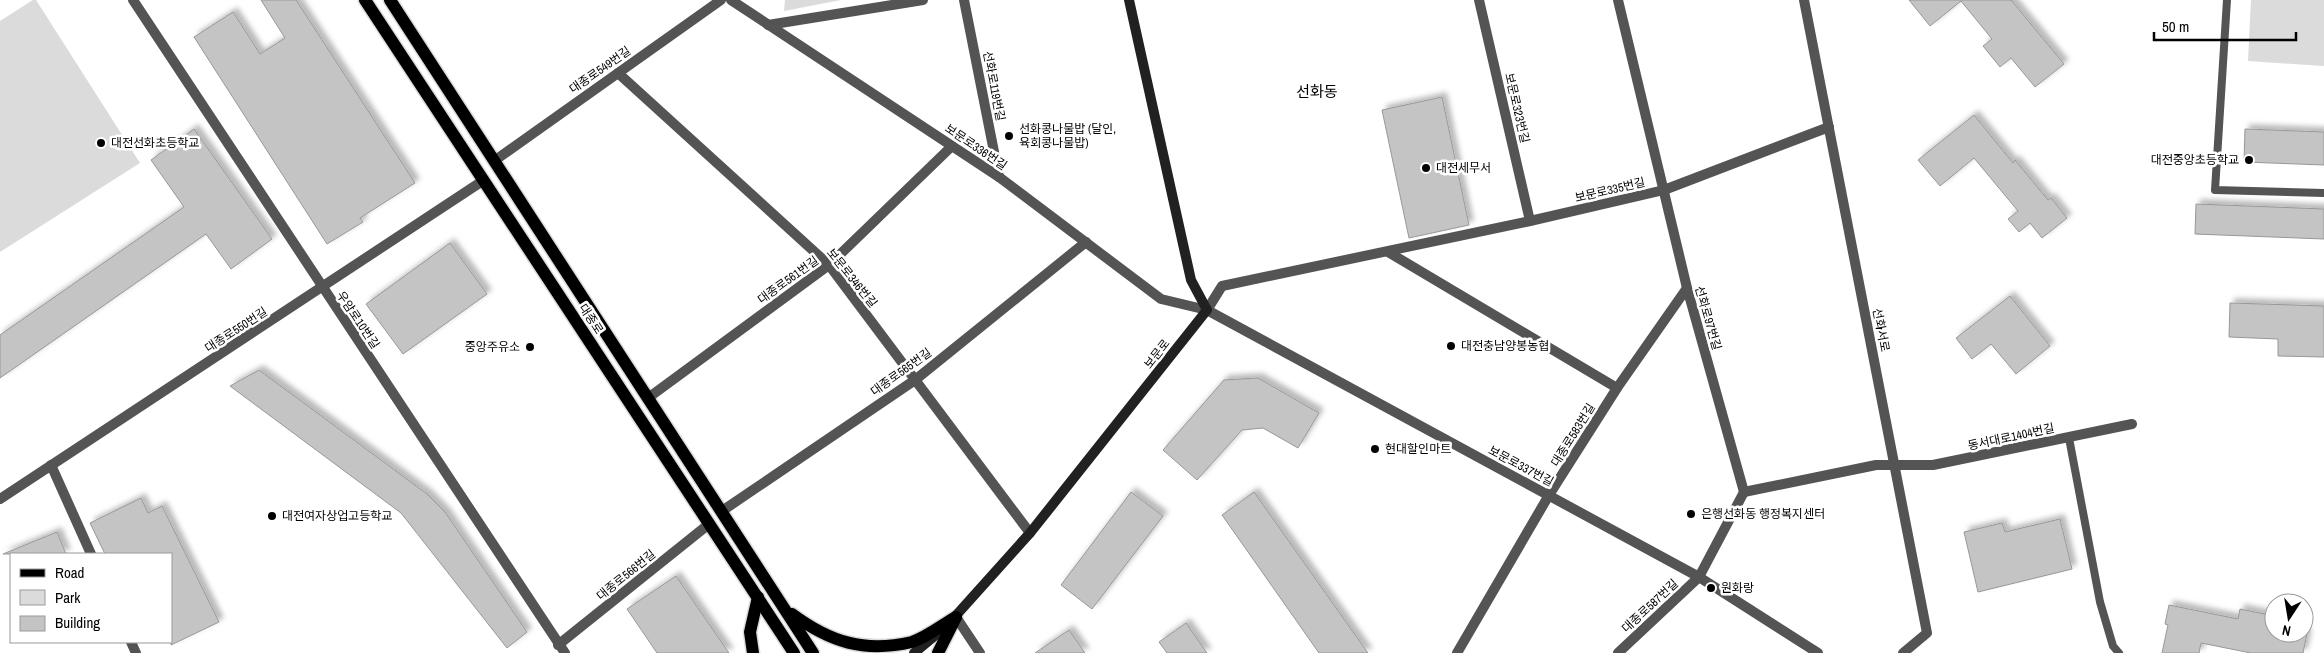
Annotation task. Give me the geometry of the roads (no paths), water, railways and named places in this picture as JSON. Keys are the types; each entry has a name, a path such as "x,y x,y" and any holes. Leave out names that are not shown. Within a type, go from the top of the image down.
{"main road":[{"name":"대종로","path":"365,0 794,653"},
{"name":"대종로","path":"390,0 814,653"},
{"path":"1129,0 1190,280 1207,310"},
{"name":"보문로","path":"914,653 956,617 1030,533 1207,310"},
{"path":"753,653 750,632 758,597"},
{"path":"786,610 810,628 836,642 874,648 913,642 956,617"},
{"path":"938,653 956,617"}],"street":[{"name":"우암로10번길","path":"132,0 562,649"},
{"name":"대종로549번길","path":"494,161 721,0"},
{"name":"보문로336번길","path":"731,0 999,177 1160,299 1207,310"},
{"path":"768,25 923,0"},
{"name":"선화로119번길","path":"964,0 999,177"},
{"name":"보문로323번길","path":"1479,0 1530,221"},
{"name":"선화로97번길","path":"1618,0 1687,288 1744,492"},
{"name":"선화서로","path":"1804,0 1927,633 1903,653"},
{"name":"보문로346번길","path":"618,73 829,265 1030,533"},
{"name":"보문로335번길","path":"1207,310 1222,286 1388,252 1664,190 1829,127"},
{"name":"대종로561번길","path":"648,398 829,265 952,146"},
{"name":"대종로550번길","path":"0,499 484,180"},
{"name":"대종로565번길","path":"722,511 915,380 1086,242"},
{"path":"1388,252 1617,388"},
{"name":"대종로583번길","path":"1458,653 1549,495 1617,388 1687,288"},
{"name":"보문로337번길","path":"1207,310 1700,577 1818,653"},
{"name":"동서대로1404번길","path":"1895,466 1933,465 2132,424"},
{"path":"51,465 91,553"},
{"path":"1744,492 1876,465 1895,466"},
{"name":"대종로587번길","path":"1618,653 1700,577 1744,492"},
{"name":"대종로566번길","path":"562,649 710,524"},
{"path":"956,617 980,653"}],"lane":[{"path":"2227,0 2215,190 2324,193"},
{"path":"2069,438 2100,602 2113,646 2119,653"}],"place":[{"name":"선화콩나물밥 (달인, 육회콩나물밥)","path":"1009,136"},
{"name":"대전선화초등학교","path":"101,143"},
{"name":"대전중앙초등학교","path":"2249,160"},
{"name":"대전세무서","path":"1426,168"},
{"name":"대전충남양봉농협","path":"1451,346"},
{"name":"중앙주유소","path":"530,347"},
{"name":"현대할인마트","path":"1375,449"},
{"name":"은행선화동 행정복지센터","path":"1691,514"},
{"name":"대전여자상업고등학교","path":"272,516"},
{"name":"원화랑","path":"1711,588"}],"district":[{"name":"선화동","path":"1317,92"}]}
